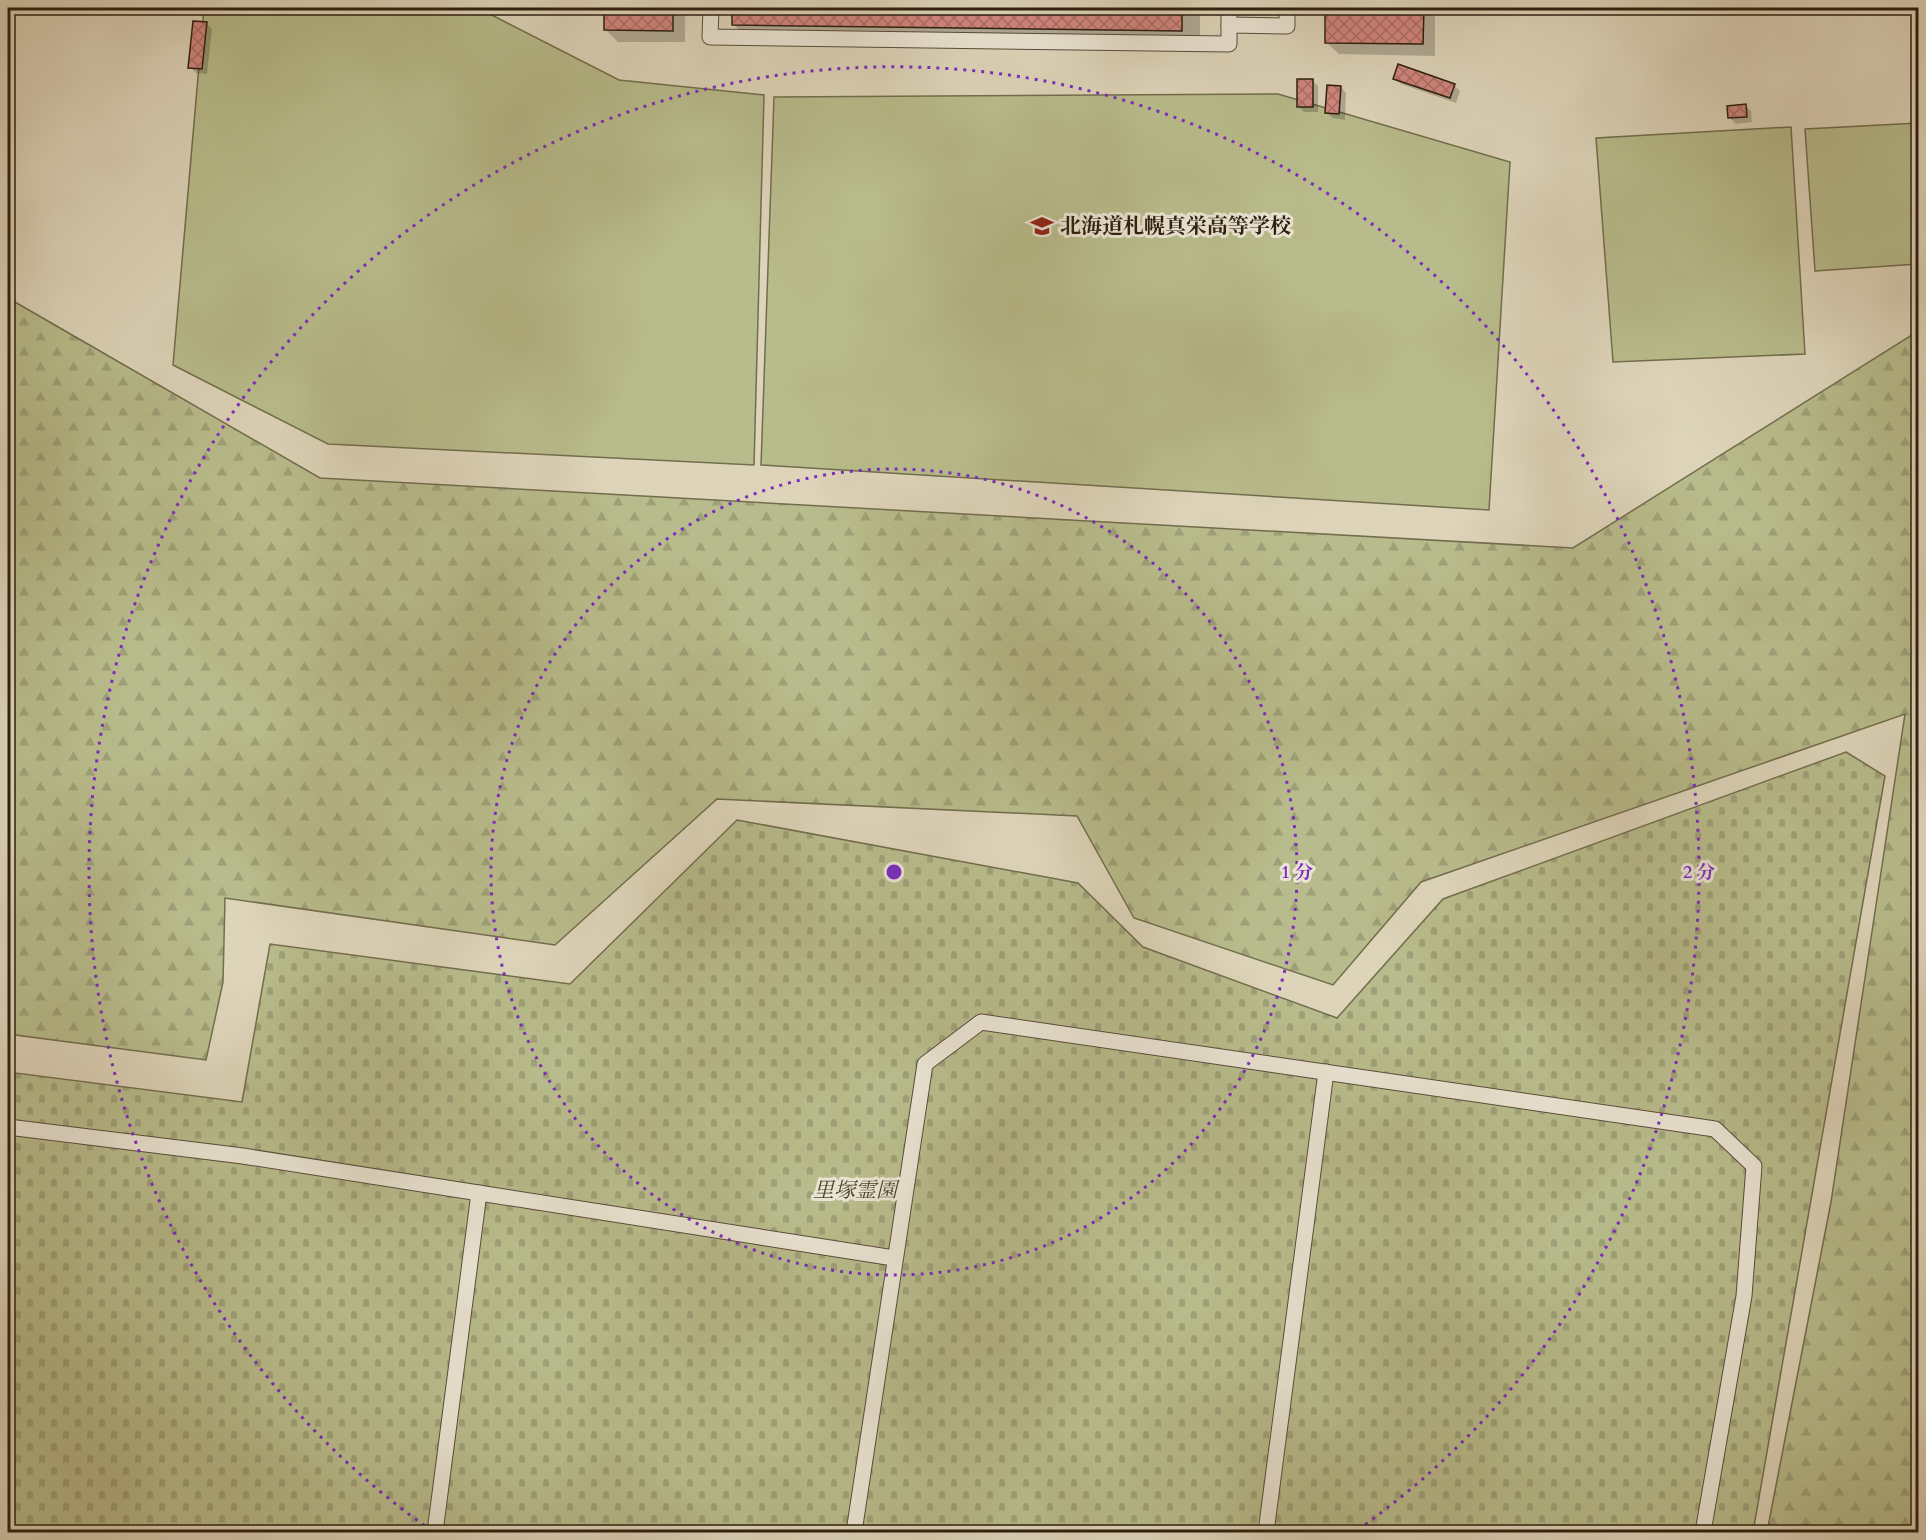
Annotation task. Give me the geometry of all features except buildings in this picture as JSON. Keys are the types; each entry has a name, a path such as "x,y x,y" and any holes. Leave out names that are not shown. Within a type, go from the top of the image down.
{"lane":[{"path":"711,8 710,37 1229,44 1229,8"},
{"path":"1229,24 1287,26 1287,8"},
{"path":"854,1533 925,1064 981,1022 1715,1129 1754,1166 1744,1296 1702,1533"},
{"path":"1266,1533 1326,1072"},
{"path":"8,1127 243,1156 894,1258"},
{"path":"435,1533 479,1193"}],"green space":[{"path":"204,8 478,8 619,80 764,95 754,465 328,444 173,365"},
{"path":"1278,94 1510,162 1489,510 761,465 774,97"},
{"path":"1918,123 1918,264 1815,271 1805,129"},
{"path":"1791,127 1805,354 1613,362 1596,138"},
{"path":"8,298 320,478 1573,548 1918,331 1918,1532 1767,1532 1831,1202 1905,714 1421,882 1333,985 1134,918 1077,816 717,799 555,945 225,898 223,982 206,1060 8,1034"},
{"name":"里塚霊園","path":"1846,752 1885,776 1753,1532 8,1532 8,1072 242,1102 270,944 570,984 737,820 1078,883 1143,947 1337,1018 1443,899"}],"place":[{"name":"北海道札幌真栄高等学校","path":"1042,226"}]}
